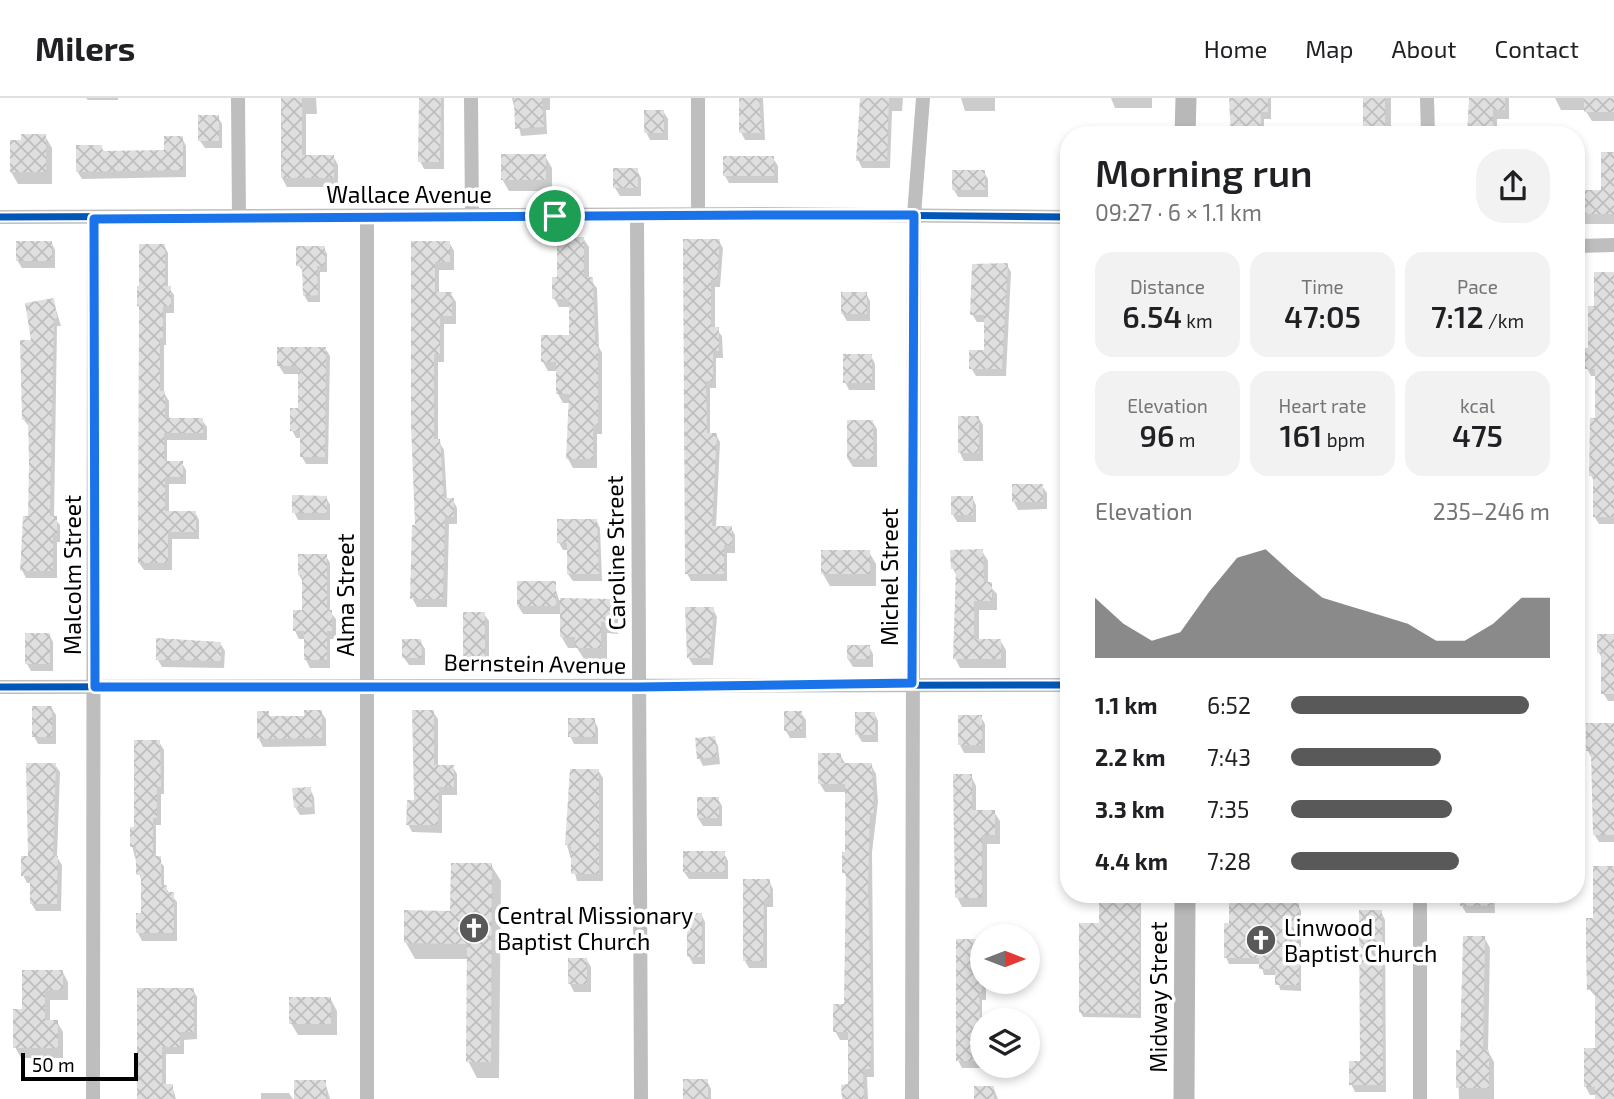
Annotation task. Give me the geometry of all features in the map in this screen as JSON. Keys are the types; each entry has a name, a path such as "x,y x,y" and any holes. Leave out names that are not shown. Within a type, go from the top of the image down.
{"street":[{"path":"238,98 239,218"},
{"path":"471,98 472,216"},
{"path":"698,98 698,215"},
{"name":"Michel Street","path":"912,1099 914,215 923,98"},
{"path":"1185,98 1185,126"},
{"path":"1427,98 1427,126"},
{"name":"Caroline Street","path":"637,216 641,1099"},
{"name":"Wallace Avenue","path":"0,217 1060,217"},
{"name":"Alma Street","path":"367,217 367,1099"},
{"name":"Malcolm Street","path":"93,1099 94,219"},
{"path":"1585,246 1614,245"},
{"name":"Bernstein Avenue","path":"0,687 639,687 912,683 1060,685"},
{"name":"Midway Street","path":"1184,1099 1185,903"},
{"path":"1420,903 1420,1099"}],"building":[{"path":"281,98 302,98 302,155 334,155 334,178 281,178"},
{"path":"419,98 441,98 440,162 418,162"},
{"path":"514,98 542,98 544,127 515,129"},
{"path":"739,98 759,98 762,133 739,133"},
{"path":"860,98 889,98 887,161 856,161"},
{"path":"1229,98 1268,98 1268,112 1261,112 1261,126 1231,126"},
{"path":"1363,98 1385,98 1385,126 1363,126"},
{"path":"1469,98 1505,98 1505,110 1493,110 1493,126 1467,126"},
{"path":"1584,98 1614,98 1614,112 1584,112"},
{"path":"644,110 664,110 664,133 644,133"},
{"path":"198,115 219,115 219,141 198,141"},
{"path":"21,134 46,134 46,172 10,172 10,140 21,140"},
{"path":"164,136 183,136 183,170 76,172 76,145 102,145 102,151 164,150"},
{"path":"1601,152 1614,152 1614,214 1585,214 1585,190 1601,190"},
{"path":"501,154 546,154 546,180 501,180"},
{"path":"723,156 774,156 774,176 723,176"},
{"path":"613,168 638,168 638,188 613,188"},
{"path":"952,170 985,170 985,190 952,190"},
{"path":"557,237 584,237 584,277 593,277 595,342 598,342 598,425 593,425 593,459 566,459 569,394 556,394 556,362 541,362 541,335 569,335 569,299 552,299 552,277 557,277"},
{"path":"683,239 720,239 717,280 711,280 711,327 719,327 719,351 713,351 713,381 706,381 707,433 717,433 712,526 732,526 732,545 724,545 724,574 685,574"},
{"path":"16,241 52,241 52,261 16,261"},
{"path":"411,241 450,241 450,262 435,262 435,292 452,292 452,316 440,316 440,354 434,354 434,439 440,439 444,498 454,498 454,517 445,517 443,599 410,599 412,525 415,525 411,424"},
{"path":"139,244 165,244 165,286 171,286 171,306 163,306 163,338 160,338 160,391 165,391 165,418 203,418 203,433 164,433 164,461 183,461 183,477 165,477 165,511 196,511 196,532 168,532 168,563 138,563"},
{"path":"296,246 325,246 325,266 317,266 318,295 303,296 302,266 296,266"},
{"path":"1008,263 1002,369 969,369 969,350 984,350 984,315 970,315 972,264"},
{"path":"1594,272 1614,272 1614,517 1593,517 1593,476 1589,476 1590,418 1595,418 1595,369 1585,369 1585,348 1588,348 1588,306 1594,306"},
{"path":"841,292 867,292 867,314 841,314"},
{"path":"54,298 57,318 54,319 50,516 57,516 57,535 53,535 53,571 20,571 23,516 28,516 29,463 28,420 22,420 20,340 31,340 25,303"},
{"path":"277,347 326,347 325,457 300,457 300,431 290,431 290,408 298,408 298,366 277,366"},
{"path":"843,354 872,354 872,383 843,383"},
{"path":"958,416 979,416 979,453 958,453"},
{"path":"847,420 873,420 873,459 847,459"},
{"path":"1012,484 1043,484 1043,502 1012,502"},
{"path":"292,495 327,496 327,513 292,513"},
{"path":"951,496 973,496 973,515 951,515"},
{"path":"557,519 597,519 599,574 567,574 567,543 557,543"},
{"path":"983,549 984,582 992,582 992,601 974,601 974,639 1001,639 1001,659 953,659 956,569 951,569 950,550"},
{"path":"821,550 870,550 870,574 821,574"},
{"path":"298,554 327,554 327,610 332,610 332,631 327,631 327,660 304,660 304,631 293,631 293,610 302,610 302,575 298,575"},
{"path":"517,581 556,581 556,606 517,606"},
{"path":"560,598 612,599 612,622 601,622 601,648 575,648 575,637 560,637"},
{"path":"685,607 714,607 710,658 687,658"},
{"path":"463,612 485,612 485,656 463,656"},
{"path":"25,633 50,633 50,664 25,664"},
{"path":"1597,634 1614,634 1614,694 1601,694 1601,653 1597,653"},
{"path":"156,638 221,642 221,661 156,660"},
{"path":"402,639 421,639 422,658 402,658"},
{"path":"847,645 870,645 870,659 847,659"},
{"path":"32,706 52,706 52,737 32,737"},
{"path":"304,710 322,710 322,738 257,739 257,711 269,711 269,716 304,716"},
{"path":"412,710 434,710 434,765 454,765 454,787 439,787 438,825 406,825 407,800 414,800"},
{"path":"784,711 802,711 802,731 784,731"},
{"path":"855,712 875,712 875,735 855,735"},
{"path":"958,715 982,715 982,745 958,745"},
{"path":"568,718 595,718 595,737 568,737"},
{"path":"1586,723 1614,723 1614,835 1593,835 1591,751 1586,751"},
{"path":"715,736 717,757 697,759 695,738"},
{"path":"134,740 160,740 161,787 157,787 157,818 153,818 153,856 161,856 161,885 167,885 167,892 174,892 174,933 136,933 136,913 141,913 141,875 136,875 136,847 130,847 130,827 134,827"},
{"path":"818,753 841,753 841,763 872,763 874,813 870,813 868,890 872,1032 870,1069 863,1069 864,1099 842,1099 841,1085 848,1084 848,1032 833,1032 833,1004 844,1004 846,873 842,873 842,852 845,852 845,784 818,784"},
{"path":"26,763 56,763 53,856 58,856 57,904 30,904 30,876 21,876 21,856 28,856"},
{"path":"570,769 599,769 599,874 571,874 571,845 565,845"},
{"path":"953,774 972,774 972,810 995,810 995,835 982,835 982,898 955,898"},
{"path":"311,787 312,807 294,808 292,788"},
{"path":"697,797 719,797 719,818 697,818"},
{"path":"683,851 725,851 725,872 683,872"},
{"path":"451,863 492,863 491,1062 466,1062 467,944 404,943 404,910 450,911"},
{"path":"1593,866 1614,866 1614,1099 1595,1099 1595,1087 1584,1087 1584,1048 1595,1048 1595,990 1587,990 1586,949 1586,918 1593,918"},
{"path":"743,879 770,879 770,899 764,899 763,961 743,961"},
{"path":"1099,903 1140,903 1139,1014 1079,1013 1079,923 1099,923"},
{"name":"Linwood Baptist Church","path":"1229,903 1299,903 1299,985 1275,985 1275,969 1259,969 1259,958 1224,958 1224,923 1229,923"},
{"path":"1460,903 1492,903 1492,906 1460,906"},
{"path":"1359,910 1382,910 1383,1085 1349,1085 1349,1061 1360,1061"},
{"path":"687,913 702,913 702,957 687,957"},
{"path":"1463,936 1485,936 1483,1050 1489,1050 1489,1088 1456,1088 1456,1050 1460,1050"},
{"path":"956,939 970,939 970,994 979,994 980,1008 970,1008 970,1061 956,1061"},
{"path":"568,958 587,958 587,984 568,984"},
{"path":"22,970 63,970 63,990 45,990 45,1020 58,1020 58,1048 13,1048 13,1009 22,1009"},
{"path":"137,988 194,988 194,1032 180,1032 180,1047 162,1047 162,1084 173,1084 173,1099 137,1099"},
{"path":"289,997 331,997 331,1024 289,1024"},
{"path":"683,1079 708,1079 708,1099 683,1099"},
{"path":"294,1080 326,1080 326,1099 294,1099"},
{"path":"974,1086 994,1086 994,1099 974,1099"}],"cycle path":[{"path":"0,217 759,214 1060,217"},
{"path":"0,687 1060,685"}],"place":[{"name":"Central Missionary Baptist Church","path":"474,928"},
{"name":"Linwood Baptist Church","path":"1261,940"}],"route":[{"path":"914,215 912,683 639,687 95,687 94,219 555,216 914,215"}]}
